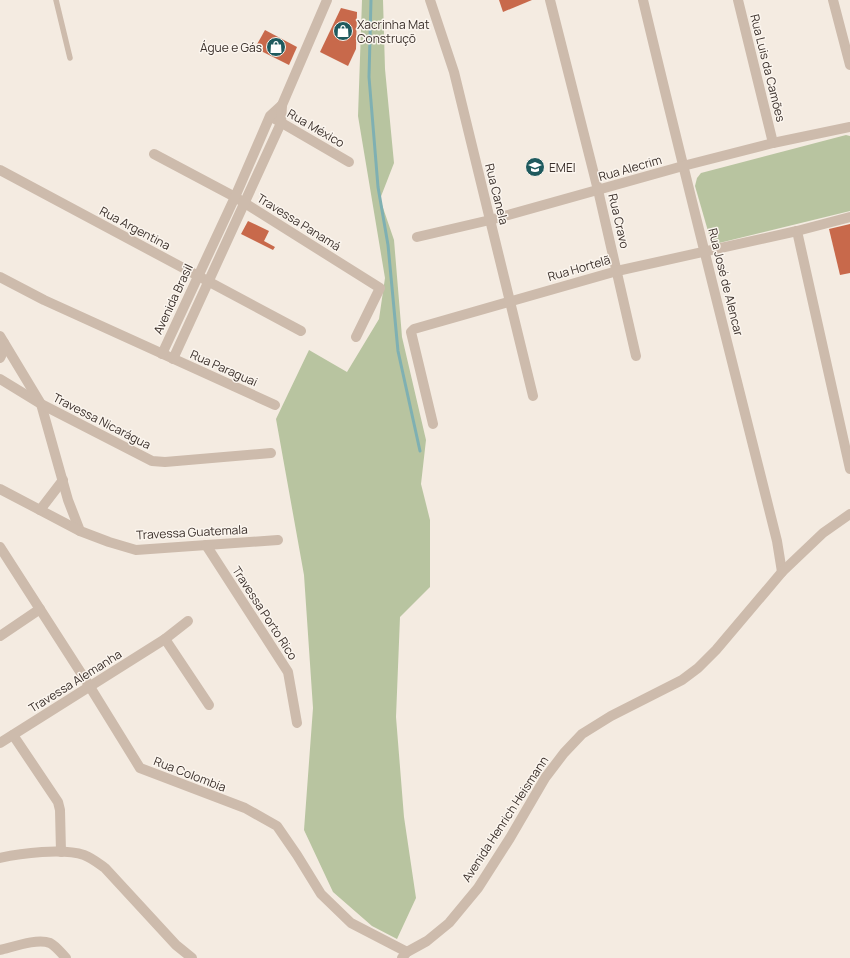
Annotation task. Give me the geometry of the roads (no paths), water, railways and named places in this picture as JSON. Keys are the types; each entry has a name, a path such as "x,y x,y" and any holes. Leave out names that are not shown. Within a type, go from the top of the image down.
{"street":[{"name":"Avenida Brasil","path":"0,277 5,283 162,354 198,276 239,200 259,171 281,123 282,105 327,0"},
{"name":"Rua Canela","path":"430,0 454,72 533,396"},
{"name":"Rua Cravo","path":"550,0 598,190 636,356"},
{"name":"Rua José de Alencar","path":"643,0 682,166 705,251 776,541 782,572"},
{"name":"Rua Luis da Camões","path":"738,0 773,143"},
{"path":"833,0 850,65"},
{"name":"Avenida Brasil","path":"173,359 208,281 239,200 249,167 270,116 282,105"},
{"name":"Rua México","path":"270,116 349,162"},
{"name":"Rua Alecrim","path":"417,237 490,220 682,166 773,143 850,127"},
{"name":"Travessa Panamá","path":"154,154 239,200 380,288 356,337"},
{"path":"249,167 259,171"},
{"name":"Rua Argentina","path":"0,170 301,331"},
{"name":"Rua Hortelã","path":"433,424 411,332 414,329 617,271 797,231 850,217"},
{"path":"797,231 850,469"},
{"path":"0,358 4,350 2,339"},
{"path":"2,339 41,404 68,500 80,531"},
{"name":"Rua Paraguai","path":"162,354 275,405"},
{"name":"Travessa Nicarágua","path":"0,379 41,404 152,461 165,462 271,453"},
{"path":"40,510 63,480"},
{"name":"Travessa Guatemala","path":"0,489 80,531 136,550 278,540"},
{"name":"Avenida Henrich Heismann","path":"405,955 449,923 478,888 510,838 545,778 564,753 582,734 611,716 682,680 698,668 716,650 782,572 823,533 850,514"},
{"name":"Travessa Porto Rico","path":"206,545 288,672 297,724"},
{"name":"Rua Colombia","path":"0,547 140,768 245,808 277,826 321,894 351,923 405,955"},
{"path":"0,636 40,609"},
{"name":"Travessa Alemanha","path":"0,744 165,639 188,621"},
{"path":"165,639 210,705"},
{"path":"13,735 58,802 60,810 61,852"},
{"path":"0,858 15,854 61,852 84,855 100,864 184,956"},
{"path":"0,950 42,941 56,947 66,958"}],"lane":[{"path":"56,0 70,58"}],"waterway":[{"path":"371,0 369,77 378,187 388,245 398,351 420,451"}],"place":[{"name":"Xacrinha Mat Construçõ","path":"343,31"},
{"name":"Águe e Gás","path":"276,47"},
{"name":"EMEI","path":"535,167"}]}
